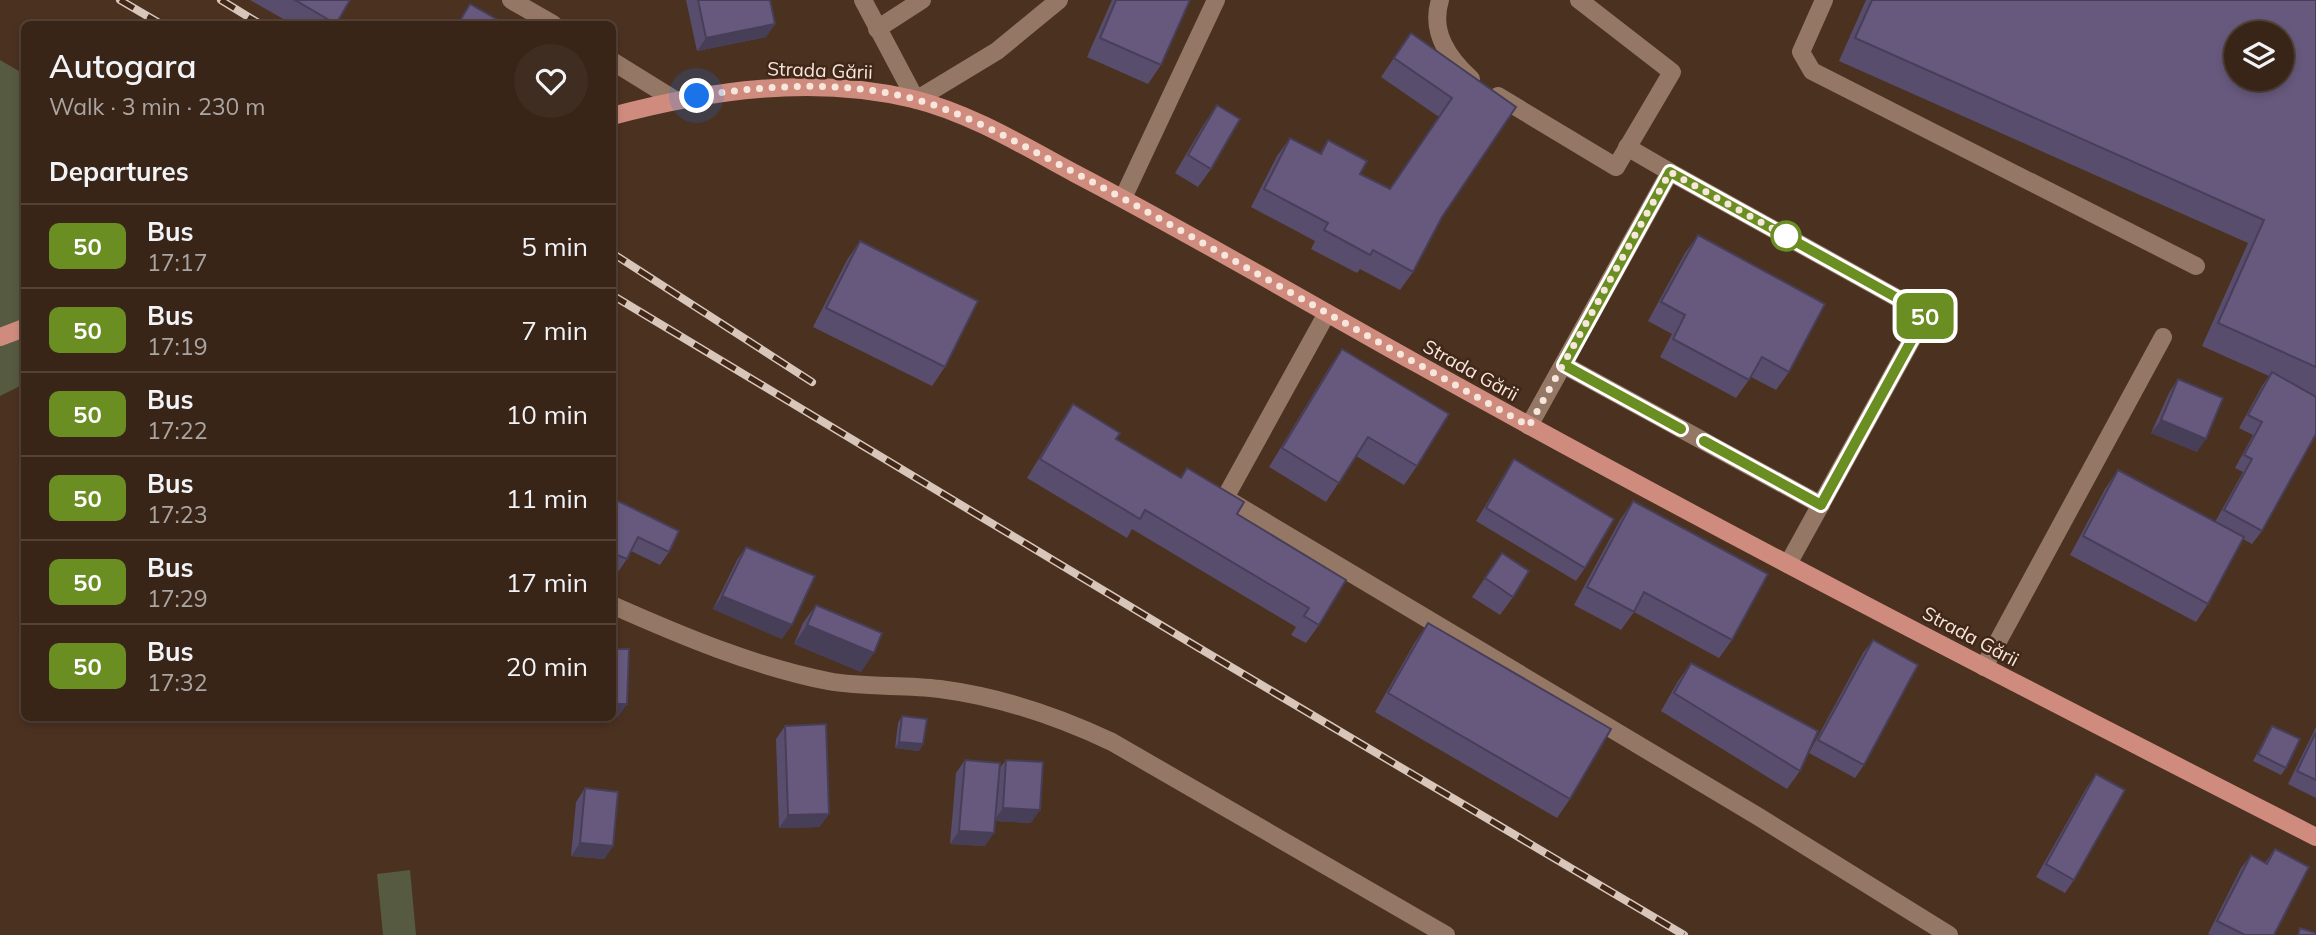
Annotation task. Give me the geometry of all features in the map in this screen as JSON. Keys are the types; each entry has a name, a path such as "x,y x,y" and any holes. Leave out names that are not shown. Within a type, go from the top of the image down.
{"main road":[{"name":"Strada Gării","path":"616,115 675,100 742,89 806,87 865,90 916,100 955,113 1123,198 1529,426 1788,564 2316,836"},
{"path":"1,335 21,329"}],"street":[{"path":"511,0 548,21"},
{"path":"863,0 916,100 998,51 1059,0"},
{"path":"877,29 922,0"},
{"path":"1123,198 1216,0"},
{"path":"1440,0 1436,12 1437,30 1455,64 1473,81 1616,167 1672,72 1579,0"},
{"path":"1824,0 1801,52 1812,71 2196,266"},
{"path":"616,63 675,100"},
{"path":"1627,147 1926,314 1788,564"},
{"path":"1529,426 1670,172"},
{"path":"1327,313 1225,498 1759,817 1949,935"},
{"path":"1984,667 2163,337"},
{"path":"1564,365 1821,505"},
{"path":"616,607 739,657 786,671 858,685 938,689 982,697 1016,704 1076,725 1112,742 1446,935"}],"green space":[{"path":"0,60 21,72 21,386 0,396"},
{"path":"410,870 416,935 383,935 377,874"}],"building":[{"path":"295,0 350,0 338,21 331,21"},
{"path":"698,0 770,0 775,24 706,38"},
{"path":"1116,0 1190,0 1161,65 1100,38"},
{"path":"1872,0 2316,0 2316,367 2218,323 2264,220 1855,38"},
{"path":"470,4 500,21 460,21"},
{"path":"1411,33 1516,107 1442,217 1413,272 1373,250 1370,255 1324,230 1328,223 1264,189 1290,138 1321,154 1328,140 1367,161 1360,174 1390,189 1452,98 1394,58"},
{"path":"1217,105 1240,119 1211,169 1188,155"},
{"path":"1698,235 1825,304 1789,372 1762,357 1749,380 1673,339 1685,315 1661,302"},
{"path":"860,241 978,301 945,367 826,308"},
{"path":"1342,349 1449,414 1417,466 1368,437 1339,483 1282,448"},
{"path":"2272,372 2316,397 2316,434 2262,531 2224,510 2252,459 2244,455 2262,422 2248,415"},
{"path":"2178,379 2223,398 2206,439 2161,420"},
{"path":"1073,404 1120,433 1116,439 1181,478 1187,468 1244,502 1237,514 1346,580 1319,625 1304,616 1309,608 1145,510 1140,519 1040,459"},
{"path":"1514,459 1614,519 1585,568 1486,508"},
{"path":"2118,470 2244,537 2208,604 2083,536"},
{"path":"616,500 679,531 669,552 638,537 627,559 616,555"},
{"path":"1633,501 1768,574 1732,640 1644,592 1634,612 1587,587"},
{"path":"746,547 815,576 792,625 722,596"},
{"path":"1502,553 1529,571 1513,597 1485,578"},
{"path":"816,605 882,633 874,653 807,625"},
{"path":"1428,623 1611,729 1570,799 1388,693"},
{"path":"1873,640 1918,665 1864,765 1818,740"},
{"path":"616,649 629,649 627,704 616,704"},
{"path":"1691,663 1818,731 1800,771 1674,693"},
{"path":"902,716 927,719 923,744 899,742"},
{"path":"826,724 829,814 788,815 785,726"},
{"path":"2272,726 2300,739 2286,768 2258,754"},
{"path":"2316,732 2316,780 2297,771"},
{"path":"965,760 1000,763 994,833 959,831"},
{"path":"1006,760 1043,762 1040,810 1003,808"},
{"path":"2096,774 2125,790 2074,880 2046,864"},
{"path":"585,788 618,792 613,846 580,843"},
{"path":"2275,849 2309,867 2274,935 2245,935 2217,921 2251,855 2267,864"},
{"path":"2300,928 2316,933 2316,935 2298,935"}],"railway":[{"path":"120,0 156,21"},
{"path":"221,0 255,21"},
{"path":"616,256 812,382"},
{"path":"616,297 1199,648 1684,935"}],"bus line":[{"name":"50","path":"1681,429 1564,365 1670,172 1926,314 1821,505 1704,441"}],"route":[{"path":"697,96 742,89 806,87 865,90 916,100 955,113 1123,198 1529,426 1670,172 1786,236"}]}
